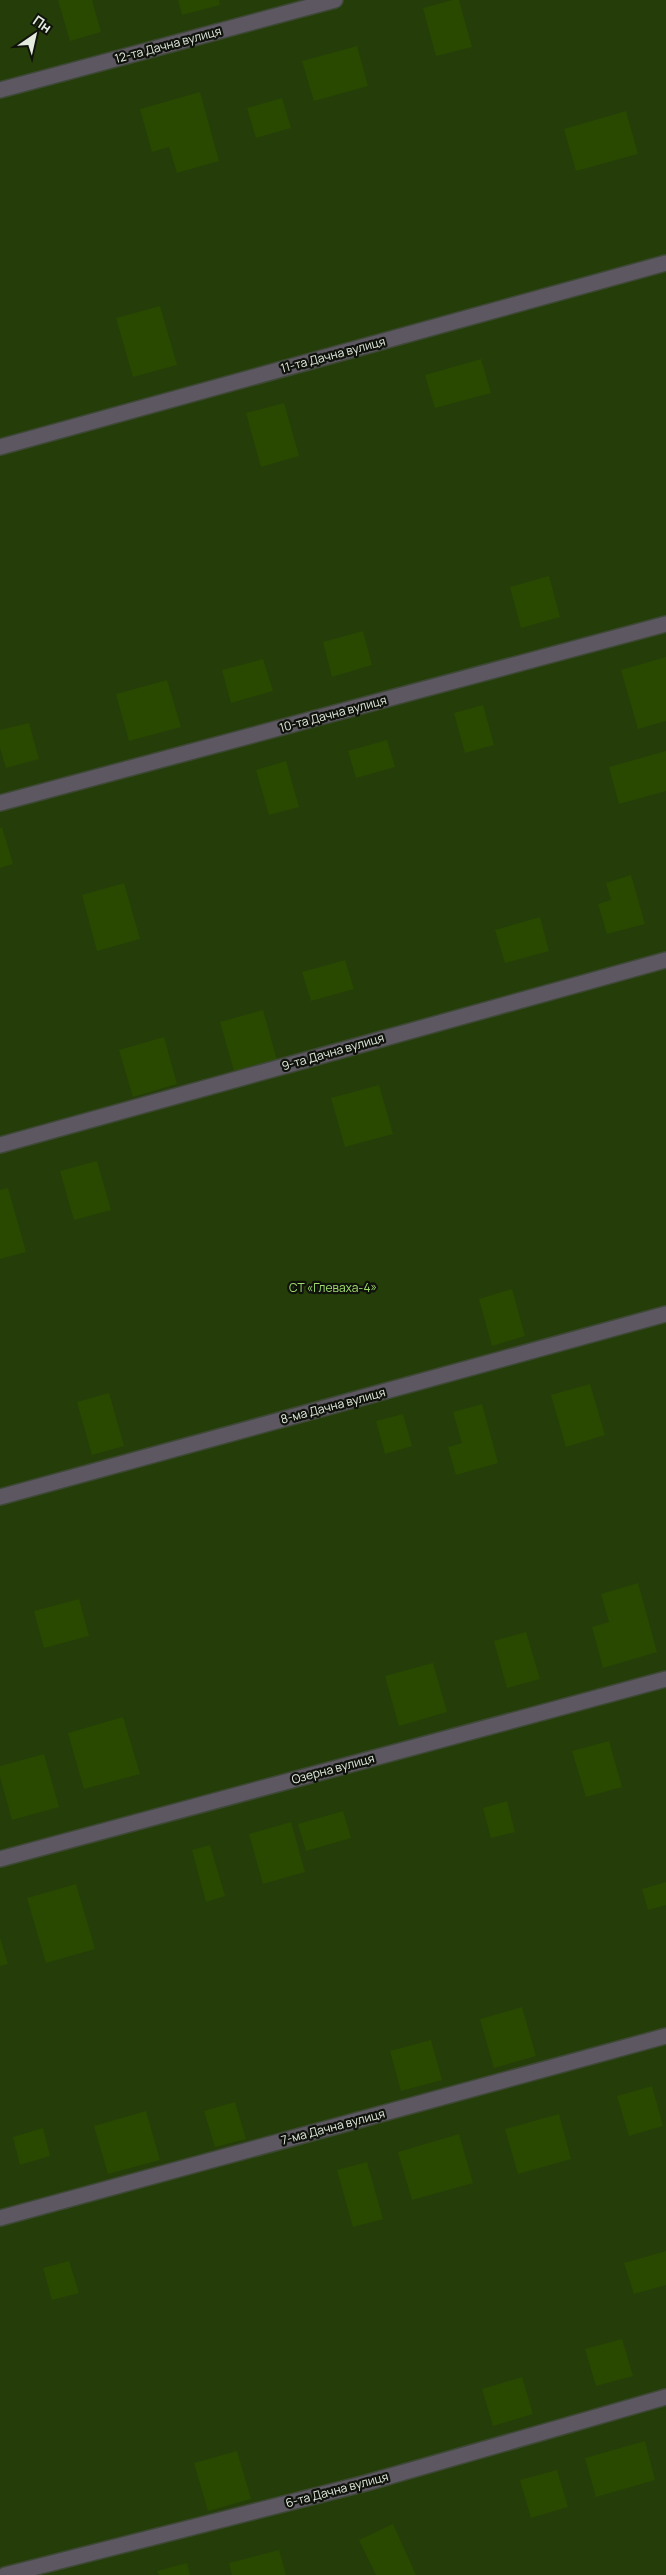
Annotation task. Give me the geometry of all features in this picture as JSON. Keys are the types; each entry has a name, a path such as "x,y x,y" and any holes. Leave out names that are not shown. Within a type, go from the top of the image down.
{"lane":[{"name":"12-та Дачна вулиця","path":"0,90 335,0"},
{"name":"11-та Дачна вулиця","path":"0,447 666,264"},
{"name":"10-та Дачна вулиця","path":"0,803 666,624"},
{"name":"9-та Дачна вулиця","path":"0,1145 666,960"},
{"name":"8-ма Дачна вулиця","path":"0,1497 666,1314"},
{"name":"Озерна вулиця","path":"0,1859 666,1679"},
{"name":"7-ма Дачна вулиця","path":"0,2218 666,2036"},
{"name":"6-та Дачна вулиця","path":"5,2575 366,2483 666,2398"}],"green space":[{"name":"СТ «Глеваха-4»","path":"0,0 666,0 666,2575 0,2575"}],"building":[{"path":"58,0 92,0 101,32 70,41"},
{"path":"178,0 219,0 220,5 182,15"},
{"path":"459,0 472,47 436,56 423,8"},
{"path":"357,46 368,86 314,101 302,61"},
{"path":"200,92 219,161 177,173 169,147 152,152 140,109"},
{"path":"282,98 291,128 256,138 247,108"},
{"path":"626,111 638,154 576,171 564,129"},
{"path":"160,306 177,365 133,377 116,318"},
{"path":"481,359 491,393 435,408 425,375"},
{"path":"284,403 299,456 261,467 246,413"},
{"path":"549,576 560,617 521,628 510,587"},
{"path":"363,631 372,665 332,677 323,642"},
{"path":"666,657 666,721 638,729 621,670"},
{"path":"263,659 273,691 231,703 222,670"},
{"path":"167,680 181,727 129,741 116,694"},
{"path":"483,705 494,745 465,753 454,713"},
{"path":"29,723 39,759 6,768 0,748 0,730"},
{"path":"387,740 395,767 356,778 348,751"},
{"path":"666,751 666,791 619,804 609,767"},
{"path":"286,761 299,807 269,815 256,770"},
{"path":"2,827 13,864 0,868 0,828"},
{"path":"631,875 645,924 607,934 598,904 611,900 606,883"},
{"path":"124,883 140,939 97,951 82,895"},
{"path":"540,917 549,951 505,963 495,930"},
{"path":"345,960 354,989 311,1001 302,972"},
{"path":"263,1010 277,1060 234,1071 220,1022"},
{"path":"164,1037 177,1084 133,1097 119,1050"},
{"path":"379,1085 393,1134 345,1147 331,1098"},
{"path":"97,1161 111,1210 74,1220 60,1171"},
{"path":"8,1188 26,1252 0,1259 0,1190"},
{"path":"512,1289 525,1336 492,1346 479,1299"},
{"path":"590,1384 605,1435 566,1447 551,1395"},
{"path":"109,1393 124,1446 92,1455 77,1402"},
{"path":"482,1404 498,1463 456,1475 448,1447 462,1443 453,1412"},
{"path":"403,1414 412,1446 385,1454 376,1421"},
{"path":"638,1583 657,1652 603,1668 592,1627 609,1622 601,1594"},
{"path":"79,1599 89,1636 44,1648 34,1611"},
{"path":"526,1632 540,1679 507,1688 494,1641"},
{"path":"433,1663 447,1712 399,1726 385,1676"},
{"path":"123,1717 140,1774 84,1789 68,1733"},
{"path":"609,1741 622,1787 586,1797 572,1751"},
{"path":"44,1754 59,1807 12,1820 0,1777 0,1766"},
{"path":"507,1801 515,1832 491,1838 483,1808"},
{"path":"343,1811 351,1838 306,1851 298,1824"},
{"path":"291,1822 305,1872 263,1884 249,1834"},
{"path":"210,1845 225,1896 206,1902 192,1850"},
{"path":"666,1882 666,1905 648,1910 642,1889"},
{"path":"76,1884 95,1949 46,1963 27,1898"},
{"path":"0,1938 8,1964 0,1966"},
{"path":"522,2007 536,2056 494,2068 480,2019"},
{"path":"431,2040 442,2080 401,2091 390,2051"},
{"path":"652,2086 663,2126 629,2136 617,2096"},
{"path":"235,2102 246,2139 215,2147 204,2111"},
{"path":"146,2111 160,2160 108,2174 94,2126"},
{"path":"559,2114 571,2159 518,2174 505,2129"},
{"path":"43,2128 50,2156 20,2165 13,2137"},
{"path":"459,2134 473,2183 412,2200 398,2152"},
{"path":"367,2162 383,2219 353,2227 337,2170"},
{"path":"666,2251 666,2285 634,2294 624,2263"},
{"path":"69,2261 79,2293 52,2300 43,2268"},
{"path":"622,2339 633,2376 596,2386 585,2349"},
{"path":"522,2377 533,2414 493,2426 482,2389"},
{"path":"645,2441 655,2480 596,2497 585,2458"},
{"path":"237,2451 251,2499 208,2511 194,2463"},
{"path":"557,2470 568,2507 531,2518 520,2480"},
{"path":"393,2524 416,2575 376,2575 359,2540"},
{"path":"279,2550 286,2575 232,2575 229,2563"},
{"path":"187,2563 190,2575 159,2575 157,2571"}]}
